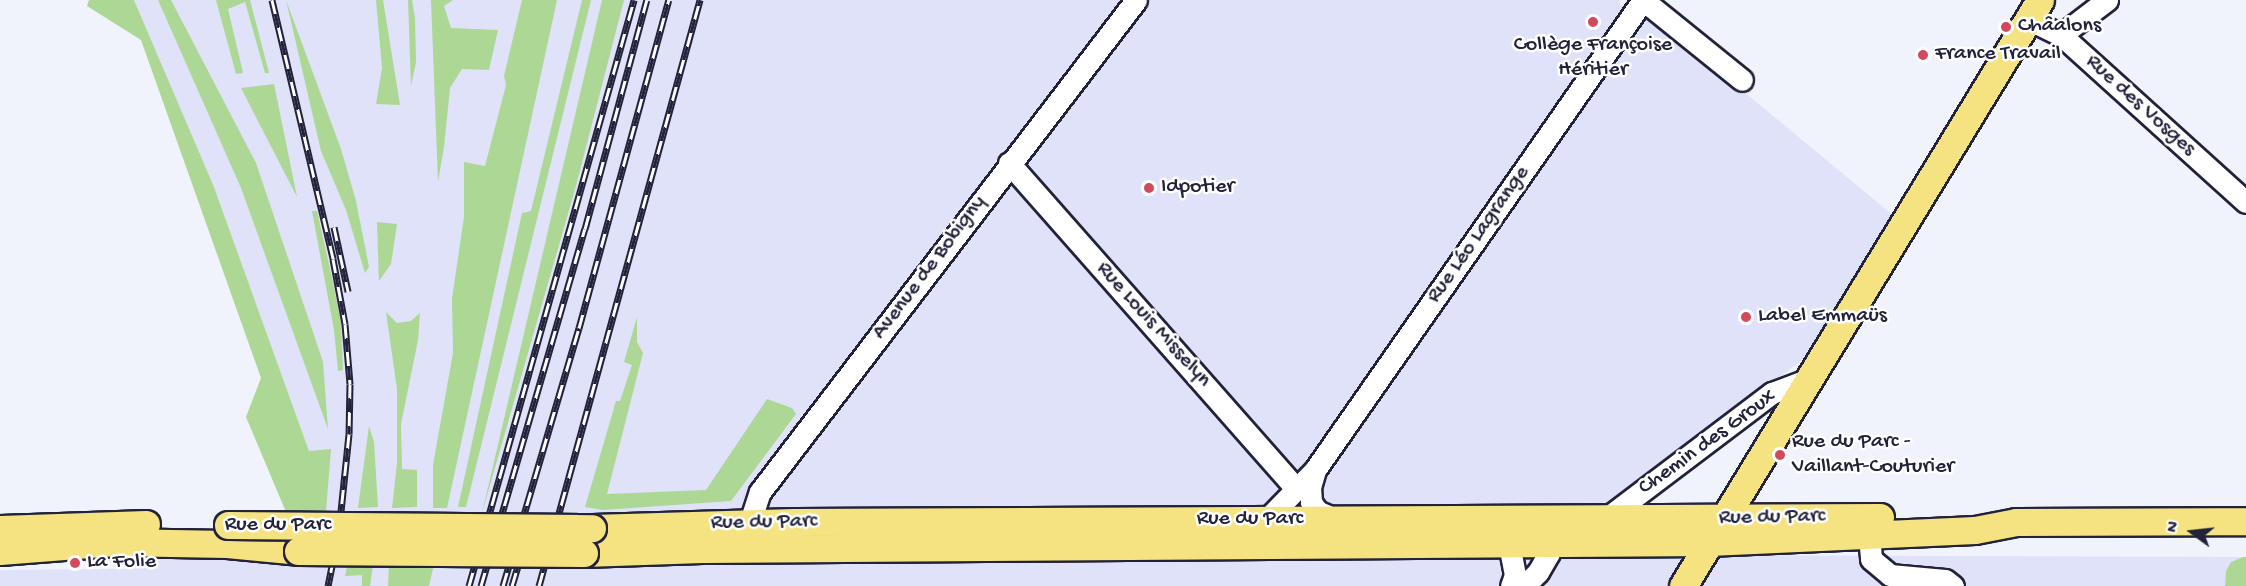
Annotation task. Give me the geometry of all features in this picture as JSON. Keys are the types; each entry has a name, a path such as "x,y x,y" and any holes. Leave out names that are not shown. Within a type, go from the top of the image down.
{"main road":[{"path":"1683,586 1812,378 2034,9"},
{"name":"Rue du Parc","path":"0,551 228,535 592,528 701,536 1335,519 1608,517 1724,519 1981,516 2016,522 2246,521"},
{"name":"Rue du Parc","path":"750,535 1511,565 1551,545 1709,542 1975,530 2016,522"},
{"name":"Rue du Parc","path":"0,529 102,524 228,535"}],"street":[{"name":"Avenue de Bobigny","path":"750,535 760,492 1136,0"},
{"path":"1643,0 1742,80"},
{"name":"Rue Léo Lagrange","path":"1266,520 1315,470 1643,0"},
{"path":"2061,35 2107,0"},
{"name":"Rue des Vosges","path":"2034,9 2246,202"},
{"name":"Rue Louis Misselyn","path":"1010,163 1296,488"},
{"name":"Chemin des Groux","path":"1608,517 1772,393 1812,378"},
{"path":"1315,470 1310,488 1311,502 1317,512 1335,519"},
{"path":"1528,518 1542,526 1551,545 1547,559 1531,579 1527,574 1511,565 1516,528 1528,518"},
{"path":"1869,535 1871,559 1890,575 1945,580 1953,586"}],"shaded area":[{"path":"134,0 1619,0 1621,7 1627,0 1633,0 1895,217 1815,350 1614,503 1664,555 2243,557 2231,562 2226,571 2225,586 0,586 0,570 135,569 135,551 199,553 304,564 309,451 214,187"}],"green space":[{"path":"89,0 134,0 214,187 309,451 331,449 326,511 286,512 246,417 261,378 141,40 87,6"},
{"path":"158,0 171,0 256,163 323,362 328,429 241,188"},
{"path":"216,0 250,0 269,73 265,73 245,2 228,9 243,73 236,74"},
{"path":"286,0 341,149 356,201 369,267 365,273 346,210 321,151"},
{"path":"376,0 383,0 400,105 376,104 382,68"},
{"path":"408,0 412,0 415,18 416,62 411,86"},
{"path":"431,0 453,0 444,6 451,28 498,30 489,70 462,69 450,88 438,182"},
{"path":"522,0 557,0 447,508 433,508 433,465 453,353 452,299 464,217 464,162 485,166 506,85 504,76"},
{"path":"582,0 591,0 466,507 458,507 522,213 531,211"},
{"path":"602,0 624,0 576,186 482,513"},
{"path":"274,84 297,197 241,88"},
{"path":"312,211 317,211 341,322 343,370 338,371 334,330"},
{"path":"377,222 397,224 391,264 379,281"},
{"path":"386,312 397,323 411,321 420,313 418,340 401,424 402,469 417,470 417,507 392,508 397,463 397,389"},
{"path":"637,317 637,342 643,353 607,494 706,490 767,399 792,408 796,414 731,501 603,510 585,507 616,401 620,401 632,365 624,362"},
{"path":"369,426 374,442 378,507 358,508"},
{"path":"2246,557 2246,586 2225,586 2226,571 2231,562"},
{"path":"348,563 373,565 370,586 362,586 362,575 345,576"},
{"path":"389,563 434,564 429,586 388,586"}],"railway":[{"path":"272,0 333,259 345,324 350,384 349,434 339,531 328,586"},
{"path":"469,586 634,0"},
{"path":"481,586 585,229 647,0"},
{"path":"503,586 579,328 669,0"},
{"path":"539,586 700,0"},
{"path":"334,227 348,291"},
{"path":"512,586 524,546"}],"place":[{"name":"Collège Françoise Héritier","path":"1593,22"},
{"name":"Châalons","path":"2006,27"},
{"name":"France Travail","path":"1923,55"},
{"name":"Idpotier","path":"1149,188"},
{"name":"Label Emmaüs","path":"1746,317"},
{"name":"Rue du Parc - Vaillant-Couturier","path":"1780,455"},
{"name":"La Folie","path":"75,563"}]}
